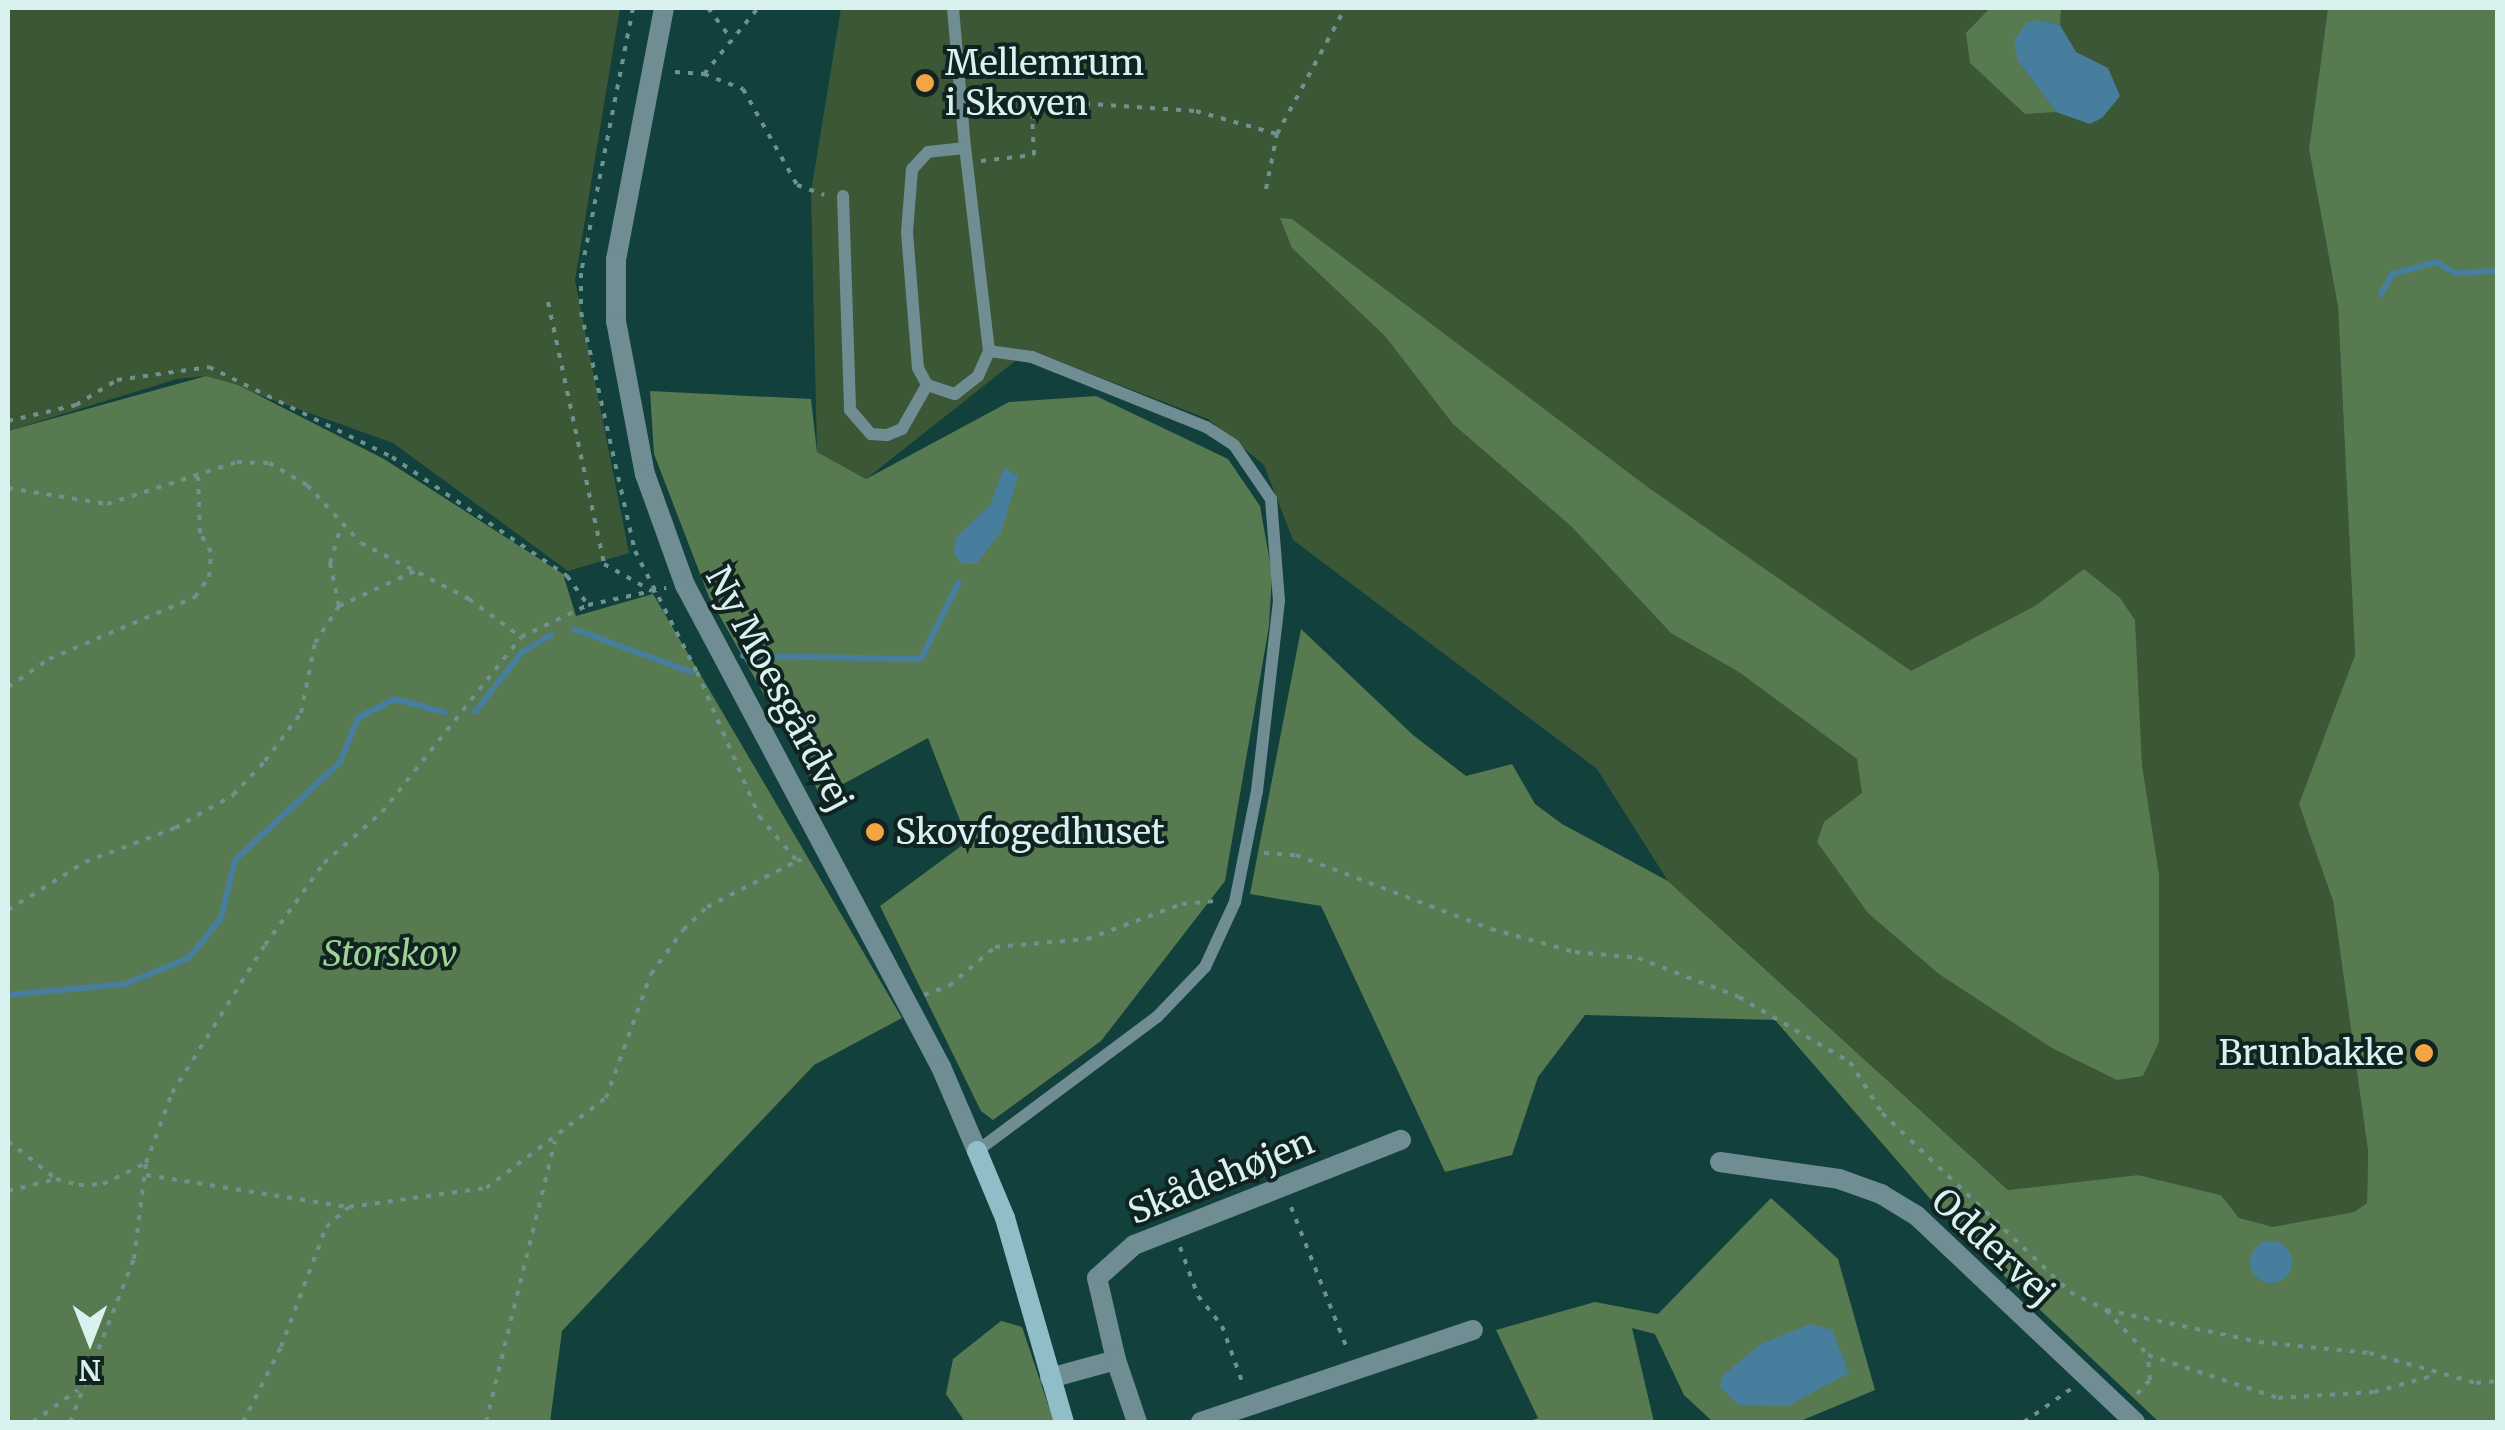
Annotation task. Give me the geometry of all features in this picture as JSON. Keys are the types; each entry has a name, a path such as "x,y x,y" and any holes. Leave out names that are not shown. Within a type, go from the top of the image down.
{"street":[{"name":"Ny Moesgårdvej","path":"664,8 616,260 616,321 645,474 686,584 906,1001 977,1151 1005,1218 1064,1422"},
{"name":"Skådehøjen","path":"1137,1422 1116,1360 1098,1278 1134,1245 1401,1140"},
{"name":"Oddervej","path":"1720,1162 1839,1179 1881,1194 1917,1216 2129,1417"},
{"path":"1201,1422 1473,1330"},
{"path":"1050,1378 1116,1360"}],"lane":[{"path":"953,8 989,351 969,387 955,394 927,386 918,368 907,232 912,169 928,152 966,155"},
{"path":"843,196 850,410 858,425 887,435 902,429 927,386"},
{"path":"977,1151 1156,1017 1204,967 1235,902 1279,601 1279,543 1258,474 1234,445 1206,427 1032,357 989,351"}],"path":[{"path":"708,8 732,40"},
{"path":"704,74 758,8"},
{"path":"1266,189 1277,134 1345,8"},
{"path":"680,72 704,74 753,100 764,134 797,185 808,194 843,196"},
{"path":"966,155 1034,154 1032,119 1046,101 1196,111 1277,134"},
{"path":"548,302 604,564 652,591 698,672 759,816 797,860"},
{"path":"8,421 85,402 117,380 209,366 392,457 567,576 588,605"},
{"path":"8,488 107,504 237,462 269,464 307,485 360,544 469,599 520,637"},
{"path":"8,687 50,659 195,597 208,576 211,552 201,539 198,476"},
{"path":"340,606 330,563 342,524"},
{"path":"8,910 85,862 175,828 233,795 301,713 315,643 340,606 415,571"},
{"path":"70,1422 78,1390 134,1259 146,1163 172,1092 264,945 324,863 382,812 520,637 588,605 686,584"},
{"path":"144,1175 349,1207 486,1188 606,1098 651,974 683,930 707,906 797,860 826,851"},
{"path":"1244,854 1296,855 1492,929 1575,952 1638,958 1740,998 1850,1062 1882,1113 2070,1292 2106,1310 2258,1342 2369,1353 2441,1374 2498,1381"},
{"path":"906,1001 949,986 995,947 1088,939 1182,904 1235,902"},
{"path":"486,1422 555,1140"},
{"path":"8,1141 56,1179"},
{"path":"8,1191 56,1179 103,1184 146,1163"},
{"path":"1282,1186 1356,1370"},
{"path":"243,1422 281,1347 326,1227 349,1207"},
{"path":"1173,1230 1198,1296 1222,1326 1250,1406"},
{"path":"2106,1310 2148,1355 2278,1398 2374,1392 2441,1374"},
{"path":"2129,1417 2150,1380 2148,1355"},
{"path":"2024,1422 2087,1377"},
{"path":"34,1422 78,1390"}],"green space":[{"path":"8,8 620,8 575,280 629,553 568,571 393,443 206,376 177,379 8,431"},
{"path":"841,8 2328,8 2309,149 2338,307 2355,655 2300,804 2333,901 2368,1151 2367,1203 2354,1212 2273,1228 2239,1218 2221,1195 2138,1175 2008,1190 1668,881 1597,769 1293,540 1264,465 1208,419 1029,350 866,479 817,452 811,192"},
{"path":"1990,8 2061,8 2060,25 2040,20 2018,61 2056,112 2025,114 1970,63 1966,33"},
{"path":"2328,8 2497,8 2497,1422 2159,1422 1966,1240 1775,1020 1585,1015 1538,1077 1512,1155 1445,1172 1321,906 1250,894 1301,629 1413,735 1466,776 1512,764 1535,804 1562,824 1668,881 2008,1190 2138,1175 2221,1195 2239,1218 2273,1227 2354,1212 2367,1203 2368,1151 2333,901 2299,804 2355,655 2338,307 2309,149"},
{"path":"1280,218 1292,219 1649,488 1911,671 2035,606 2084,569 2120,598 2135,620 2142,765 2159,875 2159,1042 2143,1076 2117,1080 2052,1048 1939,974 1868,913 1817,842 1824,822 1862,793 1857,759 1739,672 1671,633 1571,526 1453,424 1385,336 1292,248"},
{"name":"Storskov","path":"206,376 238,385 384,459 563,574 576,616 653,594 902,1018 814,1065 562,1331 550,1422 8,1422 8,431"},
{"path":"650,391 811,399 817,452 866,479 1009,402 1096,396 1228,459 1260,506 1272,574 1269,626 1225,881 1101,1041 993,1120 981,1111 880,906 968,841 928,738 821,796 709,597 654,454"},
{"path":"1771,1198 1838,1259 1875,1390 1798,1422 1713,1422 1684,1395 1655,1334 1632,1328 1654,1422 1528,1422 1538,1418 1496,1330 1595,1302 1658,1314"},
{"path":"1001,1321 1022,1327 1054,1422 965,1422 946,1394 953,1359"}],"water":[{"path":"2040,20 2060,25 2076,52 2108,68 2120,96 2102,118 2090,124 2056,112 2018,61 2014,41 2026,23"},
{"path":"1004,468 1018,476 1001,532 976,564 963,564 954,554 955,539 990,505"},
{"path":"2271,1241 2286,1247 2292,1262 2286,1277 2271,1283 2256,1277 2250,1262 2256,1247"},
{"path":"1810,1324 1832,1330 1849,1373 1788,1406 1739,1405 1720,1387 1721,1377 1761,1344"}],"waterway":[{"path":"2381,294 2392,274 2436,262 2455,273 2498,271"},
{"path":"743,656 921,659 958,583"},
{"path":"574,629 691,672"},
{"path":"475,712 522,652 551,635"},
{"path":"8,995 125,984 189,958 221,918 235,860 340,762 358,718 394,699 444,712"}],"place":[{"name":"Mellemrum i Skoven","path":"925,83"},
{"name":"Skovfogedhuset","path":"875,832"},
{"name":"Brunbakke","path":"2424,1053"}]}
